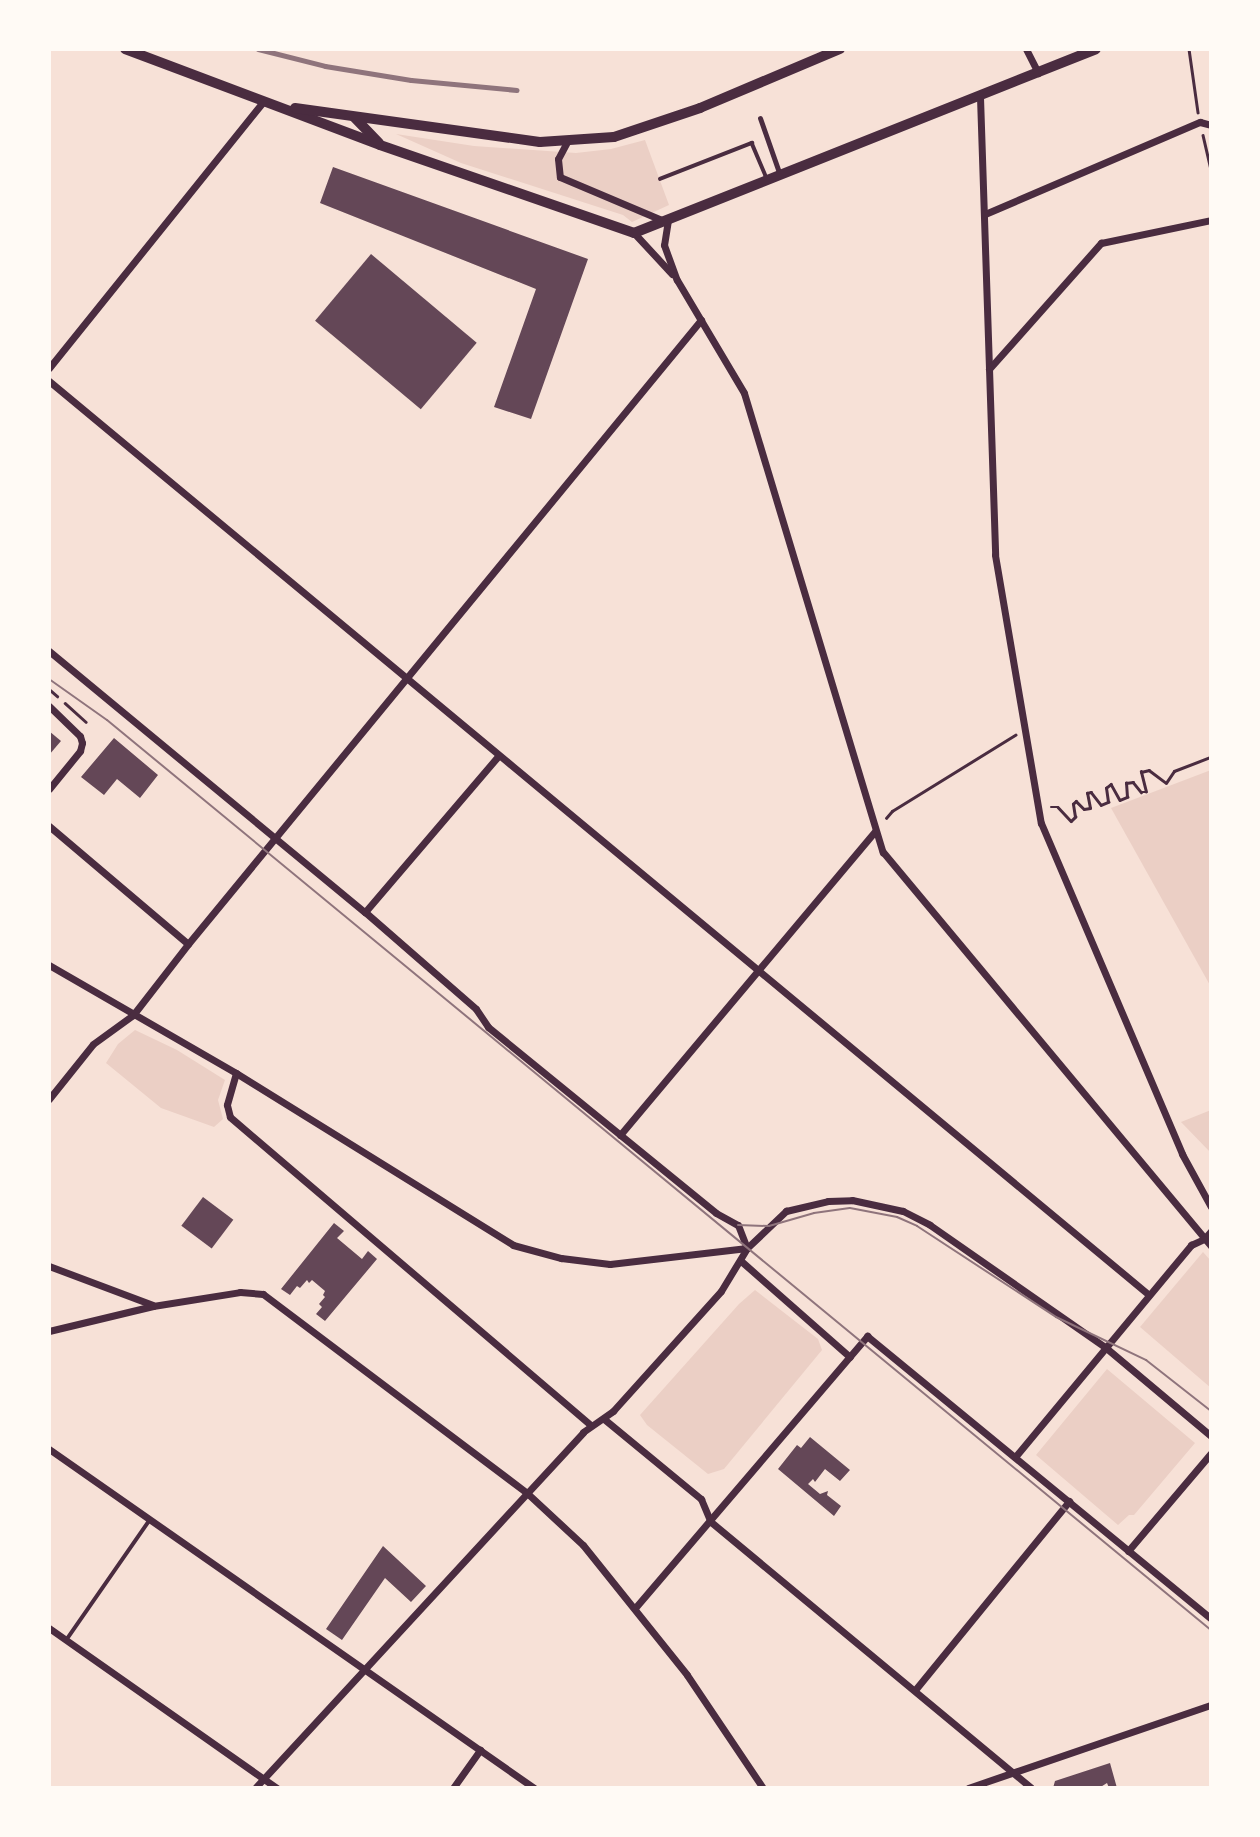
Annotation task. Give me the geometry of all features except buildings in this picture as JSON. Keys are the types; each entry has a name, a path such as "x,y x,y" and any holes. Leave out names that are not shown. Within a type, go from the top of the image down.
{"main road":[{"path":"125,49 380,145 634,233 1096,49"},
{"path":"270,103 540,142 614,137 700,108 840,49"},
{"path":"354,117 380,145"}],"street":[{"path":"1026,49 1038,73"},
{"path":"980,97 995,555 1041,823 1182,1154 1210,1203"},
{"path":"49,368 270,103"},
{"path":"760,118 780,175"},
{"path":"985,214 1200,122 1211,125"},
{"path":"568,140 558,159 560,177 666,220 664,245 677,280 744,393 883,852 1211,1246"},
{"path":"989,370 1101,243 1211,222"},
{"path":"634,233 677,280"},
{"path":"49,1099 93,1044 133,1015 188,943 701,320"},
{"path":"49,380 1149,1295"},
{"path":"49,651 365,912 476,1009 488,1027 725,1220 738,1226 747,1248"},
{"path":"49,706 80,736 80,751 49,789"},
{"path":"365,912 499,755"},
{"path":"49,826 188,943"},
{"path":"620,1135 875,831"},
{"path":"49,965 236,1073 513,1245 561,1258 610,1264 747,1248"},
{"path":"236,1073 227,1105 230,1117 590,1425"},
{"path":"255,1788 590,1425 604,1419 721,1291 747,1248 786,1211 803,1206 852,1200 894,1208 930,1225 1105,1348 1211,1436"},
{"path":"1015,1457 1192,1244 1204,1239 1211,1231"},
{"path":"741,1261 850,1357"},
{"path":"49,1266 153,1306"},
{"path":"49,1331 153,1306 240,1292 263,1294 527,1493 583,1545 687,1675 763,1788"},
{"path":"635,1608 867,1336 1211,1619"},
{"path":"604,1419 701,1499 711,1522 1031,1788"},
{"path":"49,1449 534,1788"},
{"path":"1128,1551 1211,1452"},
{"path":"915,1690 1069,1501"},
{"path":"49,1628 277,1788"},
{"path":"968,1788 1211,1705"},
{"path":"453,1788 480,1750"}],"lane":[{"path":"660,179 752,143 767,180"},
{"path":"66,1640 150,1520"}],"path":[{"path":"49,688 86,722"},
{"path":"875,831 892,811 1024,729"},
{"path":"1051,807 1058,807 1071,821 1075,817 1073,804 1076,801 1084,809 1090,808 1087,793 1091,792 1101,805 1108,802 1106,788 1111,784 1120,800 1127,797 1126,783 1133,782 1141,792 1146,792 1142,772 1149,770 1167,783 1174,771 1211,757"}],"shaded area":[{"path":"396,134 474,146 576,153 611,149 645,140 669,205 632,222 623,215 461,163"},
{"path":"1211,770 1211,987 1111,808"},
{"path":"135,1030 177,1050 225,1080 218,1100 223,1119 214,1127 161,1108 106,1063 118,1044"},
{"path":"1211,1110 1211,1153 1181,1122"},
{"path":"1203,1252 1211,1261 1211,1388 1140,1327"},
{"path":"755,1290 818,1339 822,1350 724,1469 708,1474 647,1425 640,1415 739,1304"},
{"path":"1107,1369 1195,1443 1134,1515 1129,1515 1118,1525 1036,1455"}],"tram line":[{"path":"49,679 107,720 1211,1630"},
{"path":"738,1225 769,1226 814,1213 850,1208 897,1217 917,1226 1056,1317 1146,1360 1211,1411"}],"railway":[{"path":"258,49 325,66 411,80 517,90"}]}
